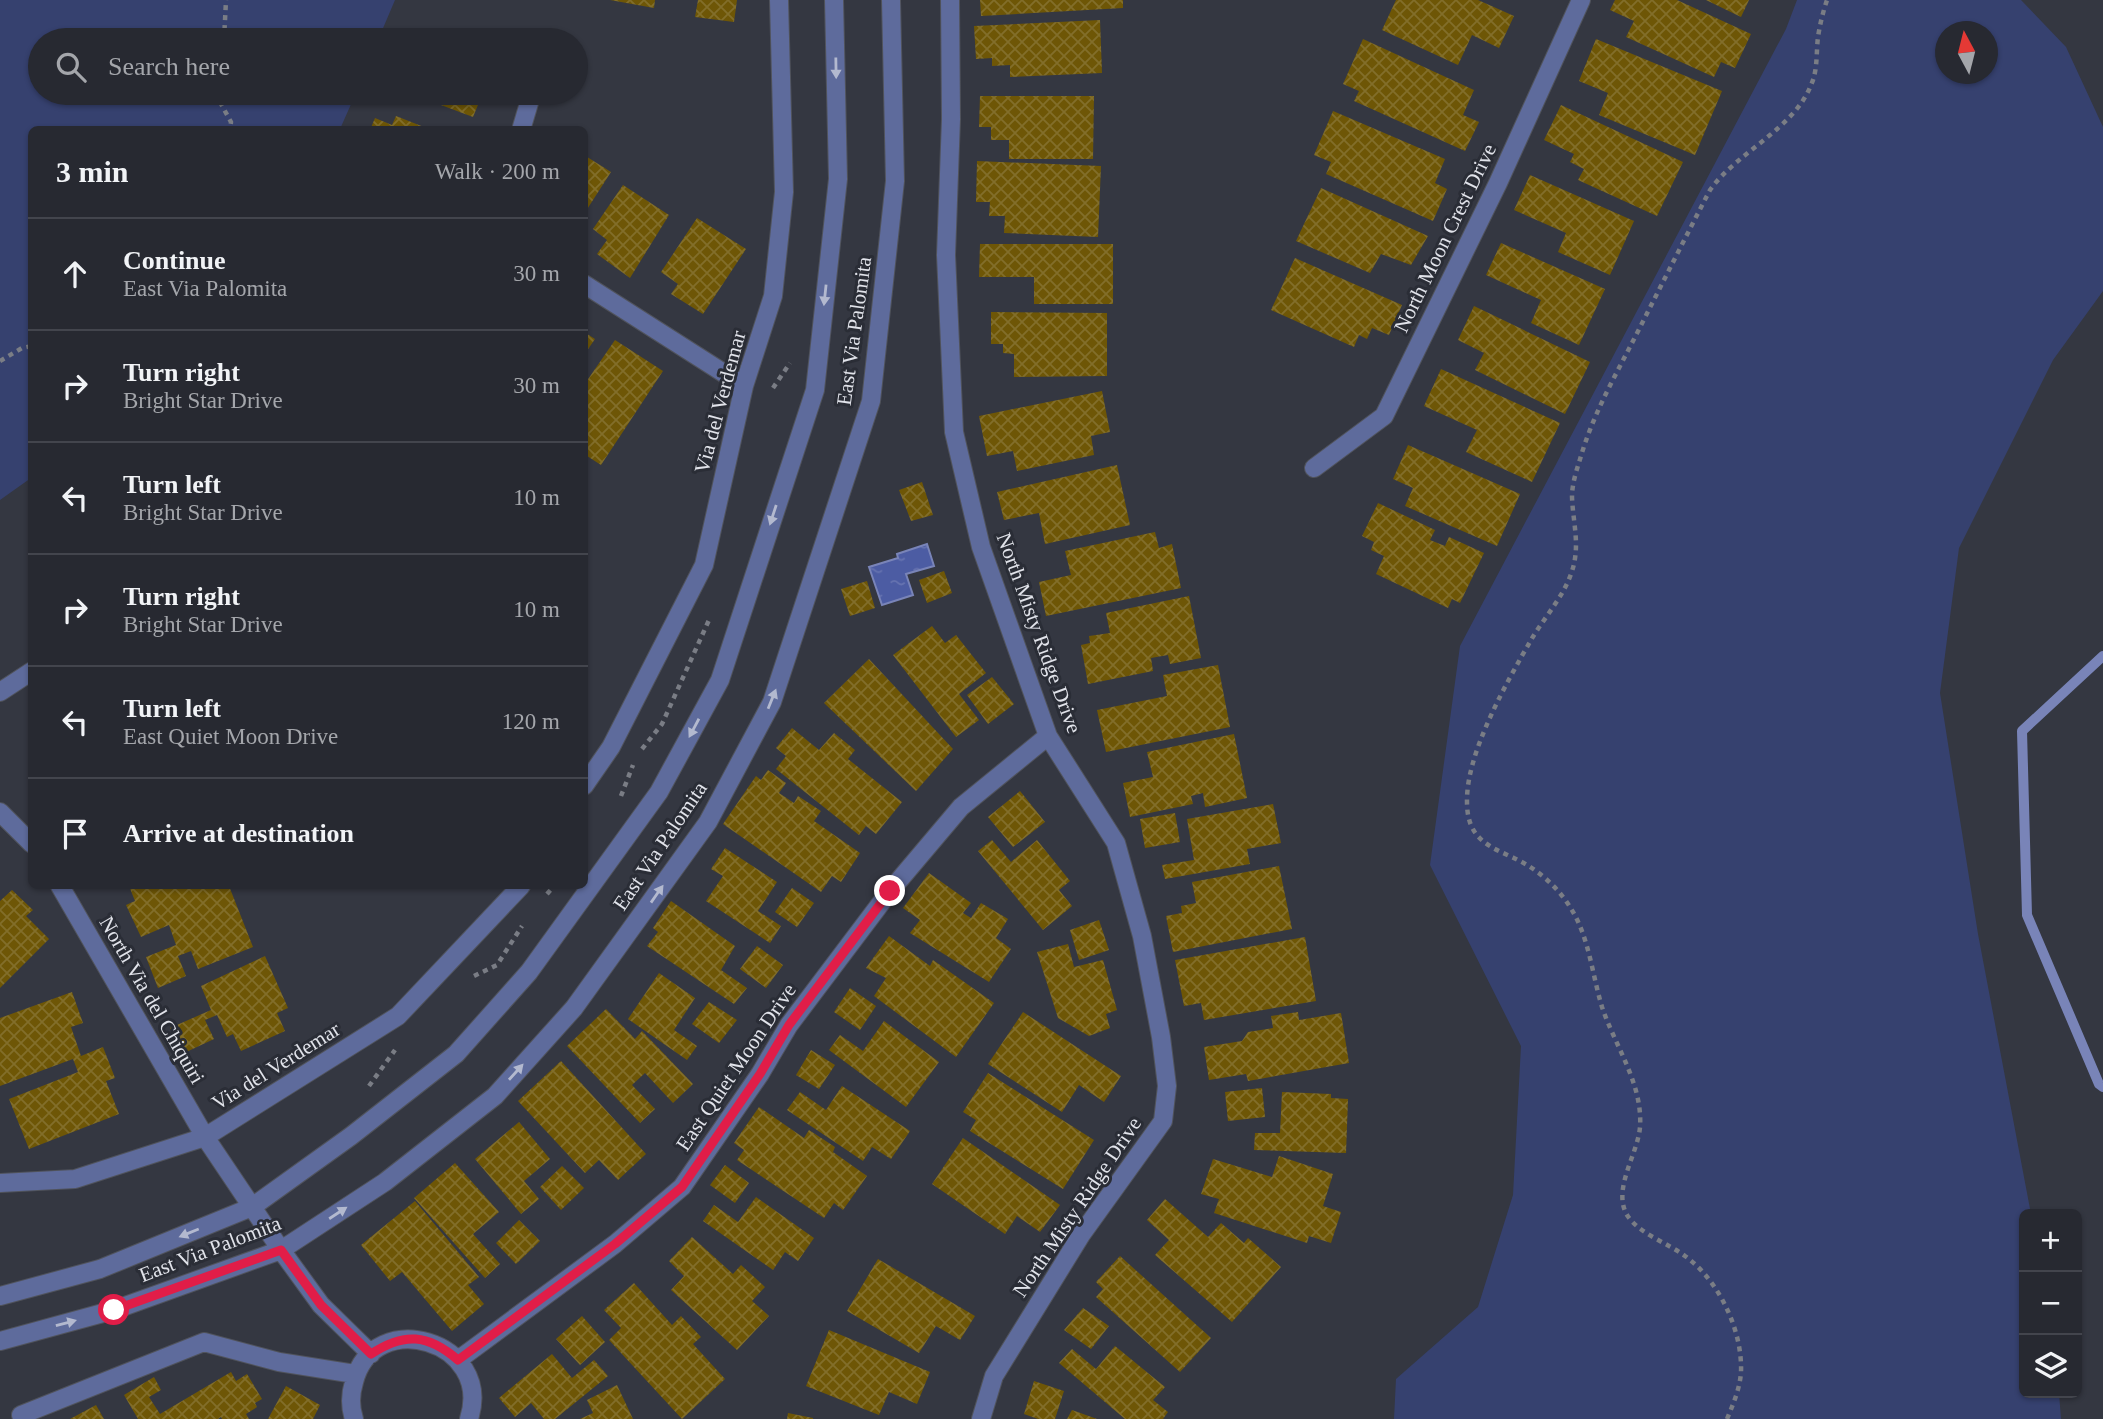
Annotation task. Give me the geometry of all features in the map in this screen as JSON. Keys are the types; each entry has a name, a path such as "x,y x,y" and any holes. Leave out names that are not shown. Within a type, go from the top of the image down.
{"street":[{"name":"Via del Verdemar","path":"588,780 611,747 704,565 744,386 773,296 784,192 779,0"},
{"name":"East Via Palomita","path":"0,1296 100,1269 252,1207 351,1136 456,1054 529,972 659,792 720,680 815,390 838,179 834,0"},
{"name":"East Via Palomita","path":"0,1341 114,1310 281,1250 385,1182 495,1096 574,1008 708,822 772,702 871,401 895,181 891,0"},
{"name":"North Misty Ridge Drive","path":"950,0 951,119 946,255 954,432 981,547 1048,736 1116,842 1142,936 1161,1037 1167,1086 1163,1121 1081,1235 994,1376 981,1419"},
{"name":"North Moon Crest Drive","path":"1314,468 1384,416 1498,183 1581,0"},
{"path":"522,126 528,105"},
{"path":"588,287 744,386"},
{"path":"0,692 28,674"},
{"name":"East Quiet Moon Drive","path":"458,1360 615,1244 682,1187 760,1074 789,1025 890,891 961,807 1048,736"},
{"path":"0,812 28,840"},
{"name":"North Via del Chiquiri","path":"62,889 205,1137 321,1305 371,1354"},
{"name":"Via del Verdemar","path":"0,1183 75,1179 205,1137 398,1016 518,889"},
{"path":"354,1419 350,1395 355,1374 371,1354 387,1343 406,1339 425,1340 443,1348 458,1360 468,1374 472,1391 473,1409 469,1419"},
{"path":"20,1415 204,1342 279,1362 355,1374"}],"path":[{"path":"225,28 226,0"},
{"path":"1727,1419 1738,1393 1741,1367 1739,1347 1731,1320 1716,1287 1702,1269 1684,1255 1638,1227 1627,1215 1622,1200 1640,1129 1638,1100 1631,1076 1614,1042 1602,1008 1592,963 1576,918 1557,890 1536,871 1479,839 1469,825 1468,784 1482,736 1531,641 1571,576 1577,552 1572,498 1574,479 1593,421 1710,190 1722,174 1796,109 1811,87 1816,69 1822,15 1827,0"},
{"path":"222,105 230,126"},
{"path":"0,360 28,348"},
{"path":"545,896 551,889"},
{"path":"470,977 497,965 528,918"},
{"path":"364,1094 396,1048"}],"shaded area":[{"path":"0,0 395,0 383,28 28,28 28,105 351,105 341,126 28,126 28,480 0,500"},
{"path":"1797,0 2021,0 2066,47 2103,127 2103,291 2053,360 1959,548 1940,693 1978,934 2030,1209 2019,1209 2019,1398 2059,1398 2061,1419 1394,1419 1396,1379 1478,1307 1513,1195 1521,1046 1430,865 1460,646 1786,29"}],"water":[{"path":"927,544 934,566 906,574 913,595 882,605 869,567 898,558 897,554"}],"building":[{"path":"610,0 655,0 654,8"},
{"path":"698,0 737,0 734,22 695,17"},
{"path":"980,0 1123,0 1123,8 981,16"},
{"path":"1396,0 1478,0 1514,16 1499,48 1472,35 1458,65 1382,30"},
{"path":"1615,0 1677,0 1751,34 1735,68 1721,62 1714,77 1626,37 1634,21 1610,10"},
{"path":"1706,0 1749,0 1741,17"},
{"path":"1100,20 1102,73 1010,77 1010,65 992,66 992,58 976,59 974,26"},
{"path":"1363,39 1474,90 1463,115 1479,122 1465,151 1354,101 1359,91 1343,84"},
{"path":"1596,39 1722,91 1695,155 1599,115 1608,93 1579,81"},
{"path":"980,96 1094,96 1093,159 1009,159 1009,140 991,140 991,127 979,127"},
{"path":"441,105 478,105 473,117"},
{"path":"1561,105 1683,162 1657,216 1578,180 1584,169 1570,162 1574,154 1544,140"},
{"path":"1333,111 1445,159 1435,183 1447,189 1433,221 1326,174 1331,162 1314,155"},
{"path":"396,116 421,126 372,126 375,118 392,125"},
{"path":"588,158 611,172 588,208"},
{"path":"977,161 1101,166 1098,237 1004,233 1005,216 989,216 990,202 976,202"},
{"path":"1530,175 1634,221 1610,275 1558,252 1566,233 1514,210"},
{"path":"623,185 669,215 630,278 597,254 607,240 593,229"},
{"path":"1321,188 1428,236 1411,265 1381,254 1370,273 1296,241"},
{"path":"697,218 746,249 703,314 671,294 678,284 661,272"},
{"path":"1501,243 1605,289 1579,345 1531,323 1541,300 1486,275"},
{"path":"980,244 1113,244 1113,304 1034,304 1034,277 979,277"},
{"path":"1295,258 1402,305 1389,335 1372,328 1367,339 1359,335 1354,347 1271,310"},
{"path":"1474,306 1590,362 1565,414 1475,370 1484,353 1458,340"},
{"path":"991,312 1107,313 1107,376 1014,377 1014,354 1003,353 1003,344 991,344"},
{"path":"588,335 595,339 588,349"},
{"path":"615,340 663,371 601,465 588,457 588,379"},
{"path":"1441,369 1560,423 1532,482 1466,452 1477,430 1424,406"},
{"path":"1102,391 1110,432 1091,436 1094,455 1017,471 1013,451 987,456 979,416"},
{"path":"1408,445 1520,494 1497,546 1405,506 1413,488 1393,479"},
{"path":"1117,465 1130,525 1045,544 1039,513 1004,520 997,492"},
{"path":"922,482 933,515 911,521 899,490"},
{"path":"1378,503 1435,530 1430,540 1445,546 1449,537 1484,553 1460,603 1452,599 1448,608 1376,574 1384,556 1371,550 1374,542 1362,536"},
{"path":"1155,532 1159,548 1172,544 1181,588 1046,616 1039,582 1071,575 1065,551"},
{"path":"944,571 952,593 927,603 919,580"},
{"path":"867,581 875,608 850,616 841,589"},
{"path":"1189,596 1201,658 1170,664 1168,655 1151,658 1153,671 1088,684 1081,645 1090,643 1089,636 1110,633 1106,613"},
{"path":"932,626 945,643 956,635 986,673 959,694 979,720 956,737 893,655"},
{"path":"869,659 953,749 916,791 824,703"},
{"path":"1218,665 1230,727 1106,752 1097,710 1167,696 1163,675"},
{"path":"992,677 1014,704 988,724 967,695"},
{"path":"792,728 819,750 834,733 855,750 848,759 902,802 876,834 866,826 859,835 776,769 786,756 776,748"},
{"path":"1234,734 1247,798 1205,807 1203,793 1191,796 1193,804 1130,817 1123,783 1153,777 1147,752"},
{"path":"768,770 786,783 779,793 794,803 798,796 821,811 814,821 860,853 841,882 832,876 821,892 723,824 756,776 761,780"},
{"path":"1020,791 1045,822 1013,847 988,817"},
{"path":"1273,804 1281,843 1247,849 1250,864 1165,879 1162,865 1194,860 1187,819"},
{"path":"1175,813 1180,842 1145,848 1140,819"},
{"path":"992,840 1011,862 1037,840 1070,881 1059,890 1072,906 1043,930 978,851"},
{"path":"725,848 777,882 758,911 781,926 770,943 706,901 723,876 711,869"},
{"path":"1279,866 1292,929 1173,952 1166,916 1182,913 1181,906 1196,903 1192,882"},
{"path":"929,873 971,903 963,913 971,918 981,903 1008,919 996,938 1011,949 989,982 910,933 920,920 903,908"},
{"path":"792,888 814,903 797,927 775,912"},
{"path":"130,889 230,889 253,947 198,969 191,951 178,956 186,976 158,988 146,957 176,945 169,925 141,937 126,905 135,901"},
{"path":"12,890 33,910 26,916 49,939 0,988 0,901"},
{"path":"671,901 735,946 721,970 747,988 734,1004 647,946 658,932 653,928"},
{"path":"1099,920 1109,950 1079,960 1070,930"},
{"path":"889,936 930,966 933,960 994,1003 956,1057 874,996 886,978 866,968"},
{"path":"1305,937 1316,1001 1204,1020 1201,1003 1184,1006 1175,960"},
{"path":"1068,944 1074,967 1103,960 1117,1010 1106,1014 1110,1028 1089,1036 1058,1018 1037,952"},
{"path":"757,946 783,965 766,988 740,969"},
{"path":"265,956 288,1008 277,1013 285,1031 241,1051 233,1034 227,1037 217,1015 205,1020 214,1039 182,1054 170,1028 211,1010 201,986"},
{"path":"659,973 695,998 674,1030 697,1046 687,1060 628,1019"},
{"path":"850,988 876,1006 860,1030 834,1012"},
{"path":"72,992 83,1023 71,1027 81,1056 103,1047 115,1078 106,1081 119,1114 29,1149 9,1099 78,1072 73,1059 0,1086 0,1018"},
{"path":"709,1002 737,1020 719,1043 692,1024"},
{"path":"606,1009 635,1039 642,1031 693,1084 673,1103 645,1073 632,1085 655,1109 640,1123 567,1046"},
{"path":"1023,1012 1121,1076 1104,1102 1079,1085 1062,1112 988,1064"},
{"path":"1298,1012 1299,1020 1341,1013 1349,1063 1248,1081 1246,1074 1209,1080 1204,1047 1242,1041 1248,1032 1273,1028 1271,1016"},
{"path":"884,1021 939,1062 906,1107 829,1050 840,1035 863,1051"},
{"path":"811,1050 835,1065 819,1089 796,1075"},
{"path":"561,1061 646,1154 618,1180 599,1160 585,1173 518,1101"},
{"path":"988,1073 1094,1140 1063,1189 970,1131 976,1120 963,1112"},
{"path":"842,1086 910,1131 891,1159 872,1147 863,1161 787,1110 800,1092 826,1110"},
{"path":"1262,1088 1265,1117 1228,1121 1225,1092"},
{"path":"1282,1092 1331,1094 1331,1098 1348,1099 1346,1153 1254,1150 1255,1133 1280,1133"},
{"path":"759,1107 804,1138 809,1130 835,1147 833,1152 867,1176 843,1210 834,1203 824,1218 737,1160 744,1150 734,1143"},
{"path":"519,1122 550,1159 524,1181 539,1199 521,1214 475,1159"},
{"path":"963,1138 1060,1205 1040,1232 1017,1216 1005,1234 932,1184"},
{"path":"1279,1156 1333,1174 1323,1206 1341,1212 1331,1243 1309,1236 1307,1243 1214,1213 1219,1199 1201,1194 1213,1159 1272,1177"},
{"path":"455,1163 499,1212 473,1234 500,1264 485,1278 414,1198"},
{"path":"725,1165 749,1183 735,1203 710,1185"},
{"path":"562,1166 584,1188 561,1210 540,1187"},
{"path":"756,1197 814,1238 798,1261 785,1252 773,1270 703,1221 714,1205 738,1222"},
{"path":"1165,1199 1208,1237 1221,1223 1244,1243 1248,1238 1281,1267 1232,1322 1155,1255 1169,1240 1147,1220"},
{"path":"415,1201 479,1277 468,1285 484,1304 452,1331 402,1272 390,1281 361,1245"},
{"path":"519,1220 540,1241 516,1264 496,1243"},
{"path":"692,1237 733,1274 741,1265 765,1287 752,1301 769,1316 737,1350 671,1290 684,1276 669,1261"},
{"path":"1120,1256 1211,1338 1180,1372 1096,1297 1103,1289 1096,1282"},
{"path":"878,1259 975,1316 960,1340 936,1326 919,1353 847,1311"},
{"path":"634,1283 672,1325 681,1316 701,1337 693,1344 725,1379 682,1419 609,1340 621,1328 604,1310"},
{"path":"1083,1308 1109,1326 1091,1349 1064,1330"},
{"path":"582,1316 605,1342 580,1365 556,1339"},
{"path":"829,1330 930,1372 917,1404 889,1392 879,1415 806,1386"},
{"path":"1115,1346 1165,1387 1153,1400 1168,1412 1163,1419 1125,1419 1059,1363 1072,1349 1096,1369"},
{"path":"552,1354 572,1378 594,1360 608,1376 555,1419 544,1419 531,1403 515,1417 499,1398"},
{"path":"231,1372 236,1381 247,1374 262,1399 255,1403 257,1407 246,1414 249,1419 138,1419 124,1395 154,1377 161,1390 149,1397 160,1414"},
{"path":"1034,1381 1064,1391 1055,1419 1038,1419 1024,1414"},
{"path":"617,1385 633,1419 580,1419 593,1413 587,1400"},
{"path":"286,1386 320,1405 313,1419 268,1419"},
{"path":"96,1405 104,1419 70,1419"},
{"path":"1072,1410 1097,1419 1067,1419"},
{"path":"788,1413 813,1418 813,1419 787,1419"}],"waterway":[{"path":"2103,656 2022,731 2027,915 2099,1084 2103,1087"}],"route":[{"path":"114,1310 281,1250 321,1305 371,1354 387,1343 406,1339 425,1340 443,1348 458,1360 615,1244 682,1187 760,1074 789,1025 890,891"}]}
